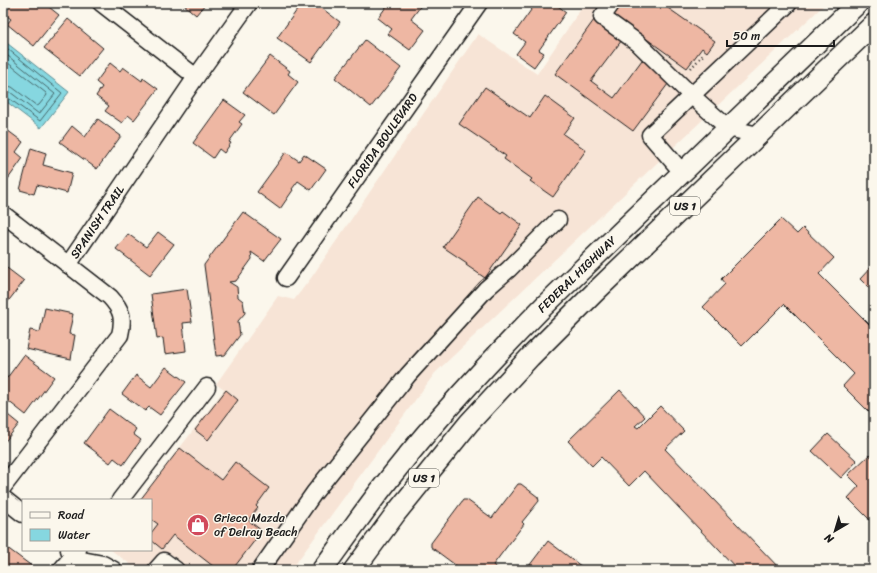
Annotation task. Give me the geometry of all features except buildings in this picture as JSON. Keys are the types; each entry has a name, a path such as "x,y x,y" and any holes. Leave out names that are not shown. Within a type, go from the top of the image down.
{"main road":[{"name":"FEDERAL HIGHWAY","path":"322,570 380,491 479,374 544,306 858,3"},
{"name":"US 1","path":"354,570 396,513 451,445 498,391 560,326 874,24"},
{"path":"449,409 449,439 451,445"}],"street":[{"path":"101,3 196,77"},
{"name":"SPANISH TRAIL","path":"3,487 120,335 122,314 117,305 110,297 68,265 196,77 249,3"},
{"name":"FLORIDA BOULEVARD","path":"286,278 479,3"},
{"path":"612,3 602,17 638,43 691,95 728,128 758,135"},
{"path":"682,172 650,134 788,3"},
{"path":"3,214 68,265"},
{"path":"260,570 314,493 408,376 486,290 558,220"},
{"path":"121,499 206,388"},
{"path":"3,498 22,513"},
{"path":"61,570 77,557 102,564 114,570"},
{"path":"156,570 164,560 176,570"}],"path":[{"path":"691,68 704,54"}],"shaded area":[{"path":"585,3 826,3 435,373 291,570 138,570 112,551 152,551 152,499 141,499 224,390 216,384 278,296 294,300 311,278 478,34 537,74"}],"water":[{"path":"3,40 69,92 41,128 3,99"}],"place":[{"name":"Grieco Mazda of Delray Beach","path":"198,525"}]}
